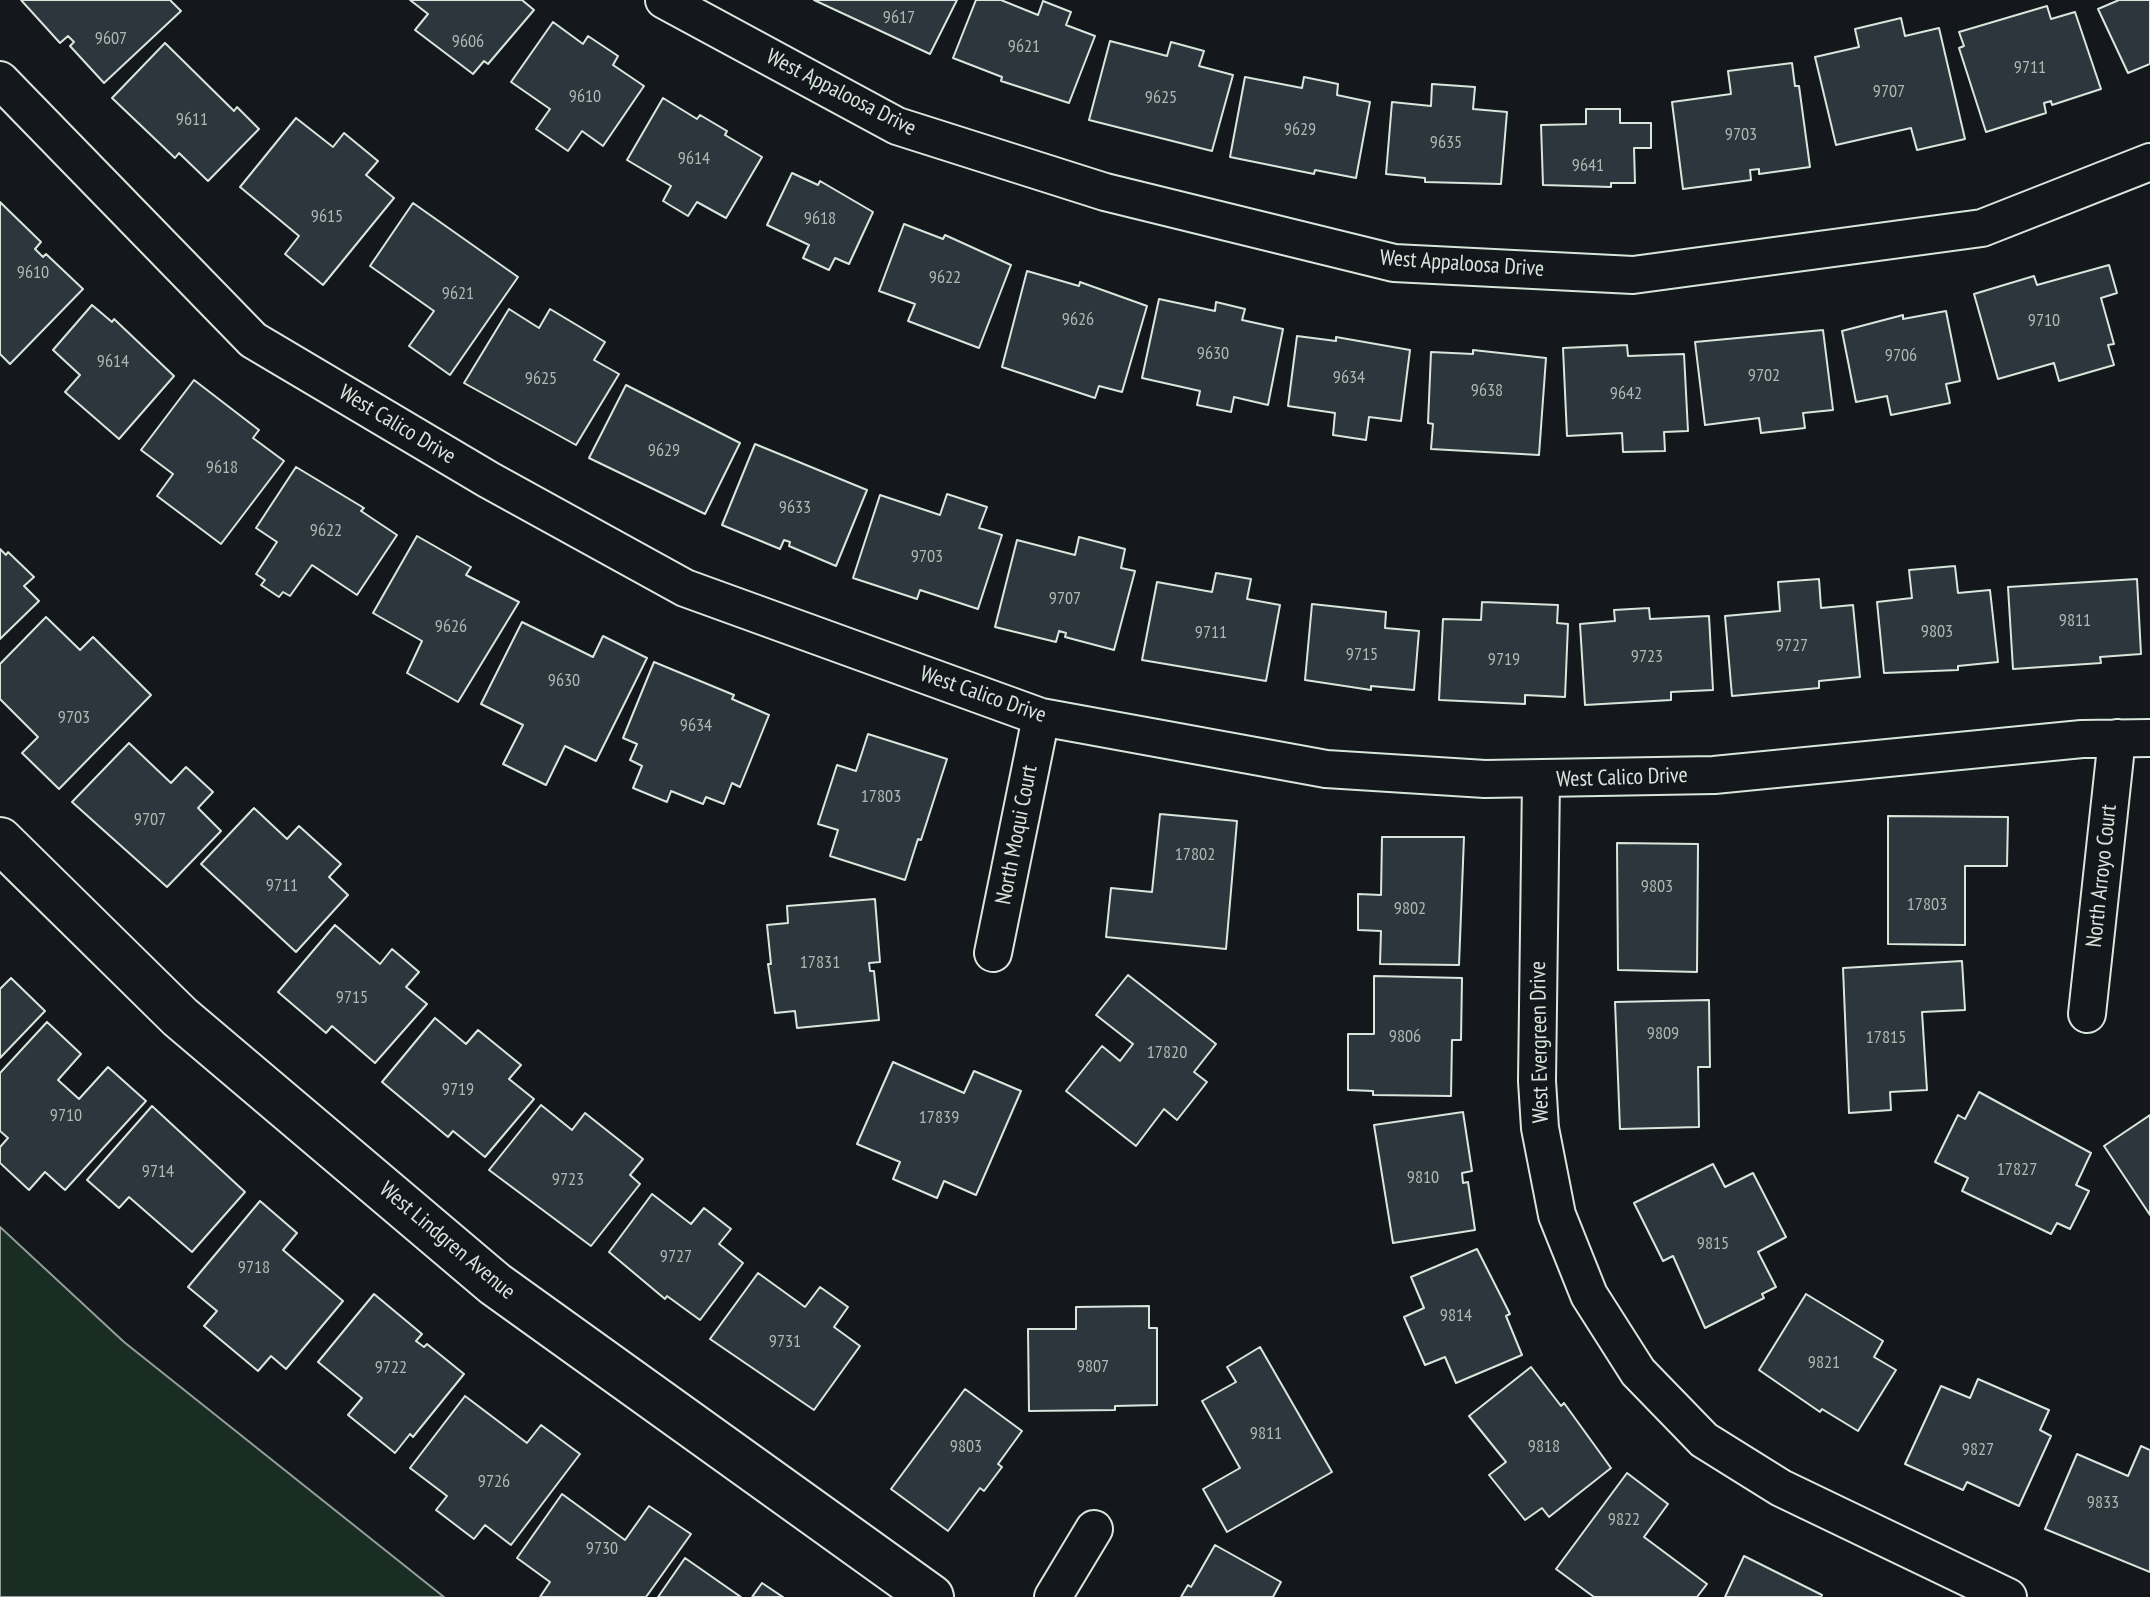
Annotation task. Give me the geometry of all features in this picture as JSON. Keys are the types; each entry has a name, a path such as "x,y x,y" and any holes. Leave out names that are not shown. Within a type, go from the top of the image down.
{"street":[{"name":"West Appaloosa Drive","path":"664,0 897,126 1105,192 1394,263 1649,273 1982,228 2150,162"},
{"name":"West Calico Drive","path":"0,80 253,340 489,480 685,588 1041,717 1326,769 1541,780 1714,775 2134,738"},
{"name":"North Moqui Court","path":"993,953 1041,717"},
{"name":"North Arroyo Court","path":"2087,1014 2134,738"},
{"name":"West Evergreen Drive","path":"1541,780 1537,1081 1540,1128 1557,1215 1589,1295 1638,1372 1704,1440 1741,1466 1802,1500 2008,1597"},
{"name":"West Lindgren Avenue","path":"0,840 180,1017 495,1284 931,1597"},
{"path":"1053,1597 1094,1529"}],"green space":[{"path":"0,1227 124,1342 444,1597 0,1597"}],"building":[{"path":"21,0 170,0 181,11 104,83 70,46 74,42 68,36 60,43"},
{"path":"410,0 522,0 534,10 488,64 484,61 473,74 415,30 428,14"},
{"path":"814,0 957,0 930,54"},
{"path":"976,0 1001,0 1038,15 1043,1 1071,12 1066,25 1095,36 1069,103 1001,81 1002,77 953,58"},
{"path":"2119,0 2150,0 2150,64 2128,73 2098,9"},
{"path":"2047,6 2051,19 2075,12 2101,89 2052,105 2051,101 2044,103 2046,113 1986,132 1959,48 1964,46 1959,32"},
{"path":"1901,18 1905,36 1939,28 1965,139 1917,150 1911,128 1836,145 1815,57 1859,47 1855,29"},
{"path":"553,22 583,44 588,36 618,56 613,65 644,86 603,146 582,131 568,151 536,129 550,109 511,82"},
{"path":"1110,41 1167,56 1171,42 1204,51 1199,66 1233,75 1212,151 1089,120"},
{"path":"165,43 234,111 237,107 259,129 208,181 179,153 175,158 112,98"},
{"path":"1792,63 1795,86 1799,86 1810,167 1759,174 1759,169 1750,170 1751,180 1683,189 1672,102 1731,94 1728,71"},
{"path":"1245,77 1302,88 1304,77 1338,84 1337,95 1370,102 1356,178 1315,170 1314,174 1230,157"},
{"path":"1432,84 1475,87 1473,109 1507,112 1501,184 1425,182 1425,178 1386,174 1392,102 1431,106"},
{"path":"663,98 697,119 700,115 727,131 725,135 762,157 726,218 697,202 688,216 663,201 671,186 627,160"},
{"path":"1586,109 1620,109 1620,123 1651,123 1651,148 1634,148 1635,183 1611,183 1611,187 1543,185 1541,125 1586,124"},
{"path":"296,118 333,147 344,133 378,161 366,175 394,198 323,285 285,254 299,236 240,187"},
{"path":"792,173 818,185 820,181 873,212 849,264 835,258 829,270 803,258 809,245 767,225"},
{"path":"0,202 41,242 35,249 43,257 46,254 83,289 10,364 0,354"},
{"path":"413,203 518,277 450,375 409,346 434,311 370,266"},
{"path":"904,224 943,239 945,235 1011,265 979,348 908,321 915,304 879,291"},
{"path":"2109,265 2117,293 2101,298 2114,344 2108,345 2114,365 2059,381 2054,363 1998,379 1974,294 2034,276 2037,285"},
{"path":"1027,271 1079,286 1080,282 1147,306 1122,392 1099,386 1095,398 1002,367"},
{"path":"1159,299 1215,311 1216,302 1245,309 1242,320 1283,329 1268,405 1234,397 1231,412 1197,405 1200,391 1142,378"},
{"path":"92,305 112,322 114,319 174,376 119,439 65,392 80,375 53,350"},
{"path":"509,309 539,328 550,309 605,342 594,360 619,374 576,445 464,383"},
{"path":"1946,311 1960,381 1946,384 1950,403 1891,415 1887,396 1856,402 1842,331 1903,315 1903,319"},
{"path":"1823,330 1833,410 1803,413 1805,428 1761,433 1759,418 1705,425 1695,342"},
{"path":"1297,336 1336,341 1336,337 1410,350 1401,421 1369,417 1366,440 1333,435 1335,413 1288,406"},
{"path":"1627,345 1628,356 1684,354 1688,431 1664,432 1665,451 1623,452 1622,433 1567,436 1563,348"},
{"path":"1473,350 1546,358 1539,455 1431,449 1433,424 1428,423 1431,352 1473,354"},
{"path":"194,380 259,430 253,438 284,461 221,544 157,496 173,474 141,450"},
{"path":"626,385 740,443 705,514 589,458"},
{"path":"755,444 867,490 836,566 789,546 790,542 784,540 780,549 722,525"},
{"path":"296,467 364,508 361,511 397,535 357,595 312,565 290,596 283,592 279,597 261,585 265,580 256,574 277,542 256,528"},
{"path":"947,494 987,507 979,528 1002,535 978,609 920,590 917,599 853,578 880,495 940,515"},
{"path":"417,536 471,567 466,575 519,602 458,702 407,673 422,641 373,613"},
{"path":"1079,537 1125,549 1121,568 1135,571 1114,650 1065,637 1066,633 1059,631 1056,642 995,627 1017,540 1075,555"},
{"path":"0,549 6,555 8,552 34,577 24,586 39,601 0,639"},
{"path":"1955,566 1958,593 1990,590 1998,662 1958,666 1958,670 1884,673 1877,602 1912,598 1909,570"},
{"path":"1216,573 1251,579 1247,599 1280,605 1266,681 1142,660 1157,582 1212,592"},
{"path":"1819,579 1821,608 1853,605 1860,677 1819,681 1819,688 1732,696 1725,616 1780,611 1778,582"},
{"path":"2137,579 2141,654 2100,657 2101,663 2013,669 2008,587"},
{"path":"1482,602 1558,605 1557,623 1568,624 1565,697 1525,695 1525,704 1439,700 1443,619 1481,620"},
{"path":"1312,604 1386,612 1385,628 1419,631 1414,690 1371,686 1371,690 1305,680"},
{"path":"1649,608 1650,619 1709,616 1713,690 1671,692 1671,700 1585,705 1580,624 1615,621 1614,610"},
{"path":"46,617 80,650 93,637 151,695 59,789 22,753 38,737 0,699 0,664"},
{"path":"522,622 593,657 603,636 647,658 596,761 565,746 546,785 503,764 523,725 481,704"},
{"path":"654,662 734,695 732,699 769,715 740,787 732,783 724,804 706,797 703,804 671,791 667,802 633,788 642,766 630,760 637,744 623,738"},
{"path":"868,734 947,759 905,880 830,856 838,830 818,824 837,765 856,771"},
{"path":"129,743 171,783 186,767 213,792 198,808 221,831 167,887 72,802"},
{"path":"254,808 287,839 299,826 341,864 329,877 348,895 296,952 201,864"},
{"path":"1160,814 1237,821 1226,949 1106,937 1111,888 1152,892"},
{"path":"1888,816 2008,817 2007,866 1965,866 1965,945 1888,944"},
{"path":"1382,837 1464,837 1459,965 1380,964 1381,931 1358,930 1358,894 1381,895"},
{"path":"1617,843 1698,844 1697,972 1618,970"},
{"path":"875,899 880,962 869,963 870,971 874,971 879,1020 797,1028 795,1011 775,1013 768,964 771,964 767,925 788,923 787,906"},
{"path":"335,925 380,964 392,949 419,972 406,987 427,1004 375,1063 332,1026 326,1033 278,992"},
{"path":"1962,961 1965,1010 1922,1012 1927,1090 1890,1092 1891,1110 1849,1113 1843,968"},
{"path":"1128,975 1216,1044 1194,1072 1207,1082 1177,1120 1164,1109 1136,1146 1066,1091 1102,1046 1120,1061 1133,1044 1096,1015"},
{"path":"1374,976 1462,978 1461,1040 1452,1040 1451,1096 1373,1095 1373,1091 1348,1090 1348,1034 1374,1034"},
{"path":"11,978 45,1011 0,1058 0,989"},
{"path":"1709,1000 1710,1067 1698,1067 1699,1127 1620,1129 1615,1002"},
{"path":"435,1018 466,1044 478,1030 521,1065 509,1079 534,1099 485,1157 453,1131 448,1137 382,1082"},
{"path":"47,1022 81,1054 58,1080 79,1099 108,1067 146,1101 65,1190 45,1172 29,1190 0,1163 0,1147 8,1138 0,1131 0,1073"},
{"path":"893,1062 964,1093 974,1071 1021,1091 976,1195 944,1181 937,1198 893,1179 900,1162 857,1144"},
{"path":"1979,1092 2091,1153 2076,1185 2089,1191 2070,1229 2057,1223 2051,1234 1962,1191 1968,1178 1935,1162 1958,1115 1965,1119"},
{"path":"541,1105 572,1130 585,1113 643,1159 630,1175 640,1184 591,1246 489,1170"},
{"path":"152,1106 245,1192 192,1252 129,1197 119,1208 87,1180"},
{"path":"1463,1112 1472,1171 1462,1173 1463,1183 1468,1182 1475,1230 1393,1243 1374,1125"},
{"path":"2150,1115 2150,1215 2104,1146"},
{"path":"1713,1164 1725,1187 1753,1173 1786,1237 1758,1252 1776,1287 1762,1294 1764,1298 1705,1328 1673,1256 1663,1261 1634,1203"},
{"path":"652,1194 691,1224 704,1208 731,1229 719,1244 743,1263 700,1320 667,1296 665,1299 609,1252"},
{"path":"260,1201 297,1233 283,1250 343,1301 286,1369 271,1356 258,1371 204,1326 217,1311 188,1287"},
{"path":"1477,1249 1510,1314 1506,1316 1522,1355 1456,1383 1445,1357 1425,1365 1404,1317 1424,1308 1411,1277"},
{"path":"758,1273 805,1307 820,1287 848,1307 834,1327 860,1346 814,1410 710,1339"},
{"path":"374,1294 422,1334 416,1341 424,1347 427,1344 464,1374 413,1437 410,1434 395,1453 348,1415 362,1398 318,1362"},
{"path":"1806,1294 1883,1341 1874,1357 1896,1370 1858,1431 1822,1409 1820,1412 1759,1370"},
{"path":"1149,1306 1149,1328 1157,1328 1157,1405 1115,1406 1115,1410 1029,1411 1028,1329 1076,1329 1076,1307"},
{"path":"1260,1347 1332,1472 1227,1532 1203,1489 1240,1468 1202,1401 1236,1382 1227,1367"},
{"path":"1531,1367 1561,1406 1564,1403 1611,1468 1549,1517 1542,1508 1525,1520 1489,1475 1506,1462 1469,1416"},
{"path":"1978,1379 2049,1410 2040,1430 2051,1436 2019,1506 1967,1482 1963,1490 1905,1464 1941,1386 1970,1398"},
{"path":"965,1389 1022,1431 998,1464 1002,1467 984,1491 980,1488 948,1531 891,1489"},
{"path":"465,1396 527,1443 541,1425 580,1454 511,1545 485,1525 474,1539 436,1510 447,1496 410,1468"},
{"path":"2141,1446 2150,1450 2150,1572 2045,1529 2077,1454 2128,1476"},
{"path":"1627,1473 1668,1504 1644,1537 1707,1584 1697,1597 1594,1597 1556,1569"},
{"path":"562,1494 625,1540 649,1506 691,1534 646,1597 540,1597 550,1582 517,1558"},
{"path":"1215,1545 1281,1582 1273,1597 1181,1597 1188,1585 1191,1587"},
{"path":"1744,1556 1822,1595 1821,1597 1725,1597"},
{"path":"685,1558 741,1597 658,1597"},
{"path":"762,1583 783,1597 752,1597"}]}
